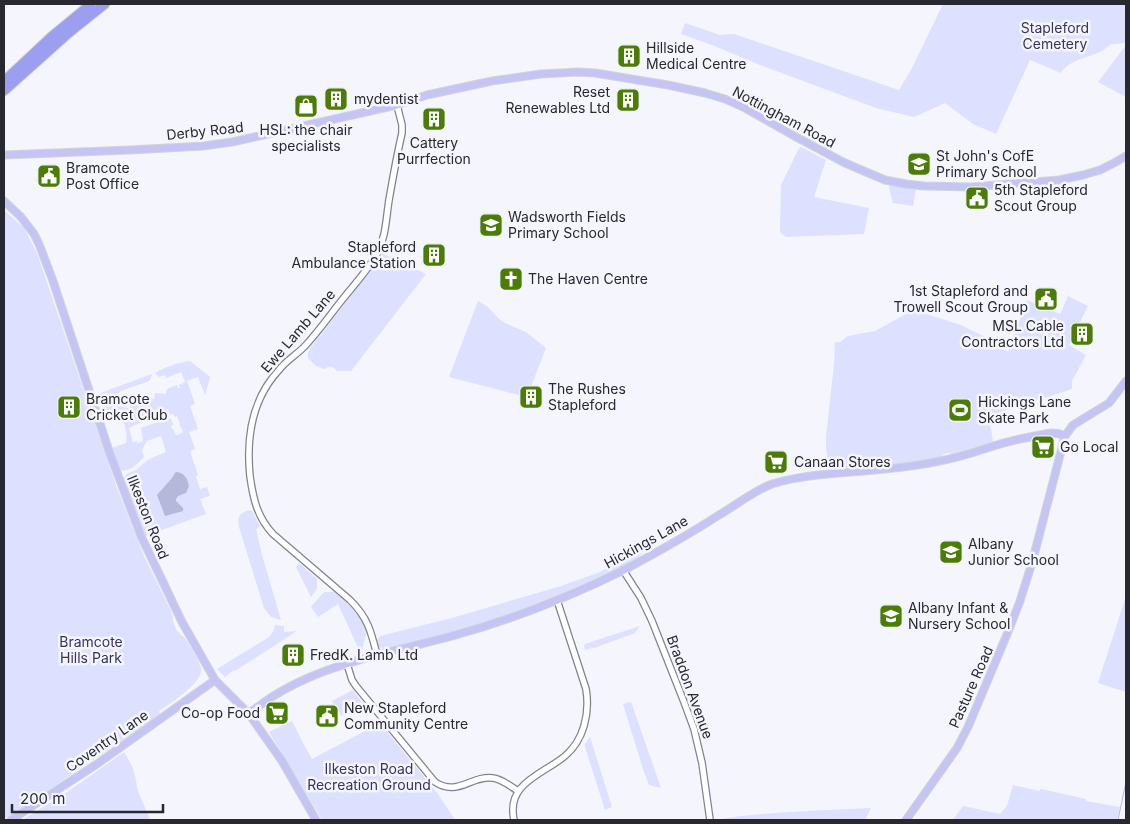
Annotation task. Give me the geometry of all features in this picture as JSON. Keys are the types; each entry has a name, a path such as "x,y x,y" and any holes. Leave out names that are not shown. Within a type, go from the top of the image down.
{"highway":[{"path":"4,81 51,37 91,4"},
{"path":"4,91 70,32 105,4"}],"main road":[{"name":"Nottingham Road","path":"396,105 427,95 492,81 562,72 595,73 675,86 725,99 854,168 885,180 906,184 969,187 1058,180 1083,176 1100,170 1126,156"},
{"name":"Derby Road","path":"4,153 203,146 232,142 396,105"},
{"name":"Ilkeston Road","path":"4,201 25,222 39,244 108,448 141,536 182,622 215,680 249,714 282,760 316,820"},
{"path":"1065,436 1073,425 1109,403 1126,381"},
{"name":"Hickings Lane","path":"249,714 264,701 327,670 511,618 557,600 624,570 763,488 774,484 822,475 926,464 968,454 1001,443 1052,433 1065,436"},
{"name":"Pasture Road","path":"906,820 957,748 999,654 1026,586 1065,436"},
{"name":"Coventry Lane","path":"11,820 97,764 215,680"}],"street":[{"name":"Ewe Lamb Lane","path":"377,655 369,626 359,610 350,600 273,534 263,522 255,505 252,489 249,469 249,445 253,416 265,388 280,369 309,342 376,256 381,245 386,227 402,132 402,125 396,105"},
{"name":"Braddon Avenue","path":"624,570 652,621 694,729 704,771 710,820"},
{"path":"514,820 512,810 518,791 527,782 567,754 578,739 586,718 588,704 586,689 557,600"},
{"path":"347,664 356,686 436,782 445,788 453,788 484,778 493,778 518,791"}],"green space":[{"name":"Stapleford Cemetery","path":"943,4 1126,4 1126,42 1111,44 1099,52 1071,63 1061,73 1030,60 996,134 973,124 945,103 914,117 876,108 681,34 685,23 720,35 734,34 899,90 911,70"},
{"path":"1126,45 1126,97 1098,82"},
{"path":"801,147 826,160 814,197 869,208 864,234 786,237 780,232 781,185"},
{"path":"889,185 916,189 913,206 893,203"},
{"name":"Bramcote Hills Park","path":"4,210 24,228 37,253 117,488 144,556 171,611 176,629 184,637 196,657 201,668 201,674 192,686 159,711 160,713 156,717 4,819"},
{"path":"382,253 426,274 351,371 337,371 330,366 324,369 316,366 308,358 311,347 378,261 382,261 384,258"},
{"path":"1068,296 1088,306 1069,345 1086,355 1072,381 1072,389 989,416 993,442 952,454 943,454 942,457 916,462 836,470 835,468 829,468 826,437 835,342 840,342 848,336 875,331 906,314 917,311 961,325 989,339 1008,352 1027,300 1060,314"},
{"path":"478,301 488,307 499,319 526,332 546,348 527,397 449,377"},
{"path":"190,361 210,377 205,395 198,377 187,381 195,404 190,406 198,429 189,432 195,449 190,451 198,475 196,476 200,489 207,487 210,496 200,499 206,514 145,536 123,480 126,474 136,470 149,459 166,452 161,436 147,441 142,450 143,458 131,468 121,471 111,448 126,443 125,427 118,413 101,416 100,413 102,407 118,398 117,406 130,408 131,402 141,403 142,397 154,399 155,393 166,394 167,389 177,385 180,388 179,385 185,382 181,372 166,378 165,375 159,377 155,373 176,364","holes":["168,409 170,415 177,416 183,433 176,435 171,426 173,425 171,418 141,428 143,441 133,442 129,428 142,422 141,419"]},
{"path":"152,374 149,381 121,391 105,402 95,397 95,395"},
{"path":"249,510 252,511 260,526 256,529 281,620 271,617 264,608 239,527 238,521 240,516"},
{"path":"642,548 639,557 619,568 511,615 443,635 383,649 378,646 377,641 380,636 452,618 561,586 600,572"},
{"path":"299,563 317,579 317,589 311,597 296,567"},
{"path":"325,592 334,592 361,619 367,631 361,654 338,604 318,617 311,607"},
{"path":"1126,596 1126,692 1098,683"},
{"path":"275,625 284,626 284,632 297,631 225,677 217,669 269,637"},
{"path":"640,626 635,633 594,648 588,646 592,648 585,650 585,644"},
{"path":"353,690 363,706 341,716 332,701"},
{"path":"631,702 661,788 649,785 643,769 623,704"},
{"name":"Ilkeston Road Recreation Ground","path":"292,721 312,759 380,723 438,794 455,820 322,820 269,732"},
{"path":"590,737 612,807 605,810 585,747"},
{"path":"124,752 132,766 138,791 150,820 22,820 63,795"},
{"path":"1013,785 1039,791 1041,789 1086,799 1086,801 1120,807 1117,820 953,820 963,806 1000,814 1007,806"},
{"path":"871,808 865,820 716,820 774,813"}],"shaded area":[{"path":"176,472 182,473 185,476 189,486 186,493 178,496 176,499 183,508 183,511 165,516 157,495"}],"waterway":[{"path":"1118,820 1126,782"}],"place":[{"name":"Hillside Medical Centre","path":"629,56"},
{"name":"mydentist","path":"336,99"},
{"name":"Reset Renewables Ltd","path":"628,100"},
{"name":"HSL: the chair specialists","path":"306,106"},
{"name":"Cattery Purrfection","path":"434,119"},
{"name":"St John's CofE Primary School","path":"919,164"},
{"name":"Bramcote Post Office","path":"49,176"},
{"name":"5th Stapleford Scout Group","path":"977,198"},
{"name":"Wadsworth Fields Primary School","path":"491,225"},
{"name":"Stapleford Ambulance Station","path":"434,255"},
{"name":"The Haven Centre","path":"511,279"},
{"name":"1st Stapleford and Trowell Scout Group","path":"1046,299"},
{"name":"MSL Cable Contractors Ltd","path":"1082,334"},
{"name":"The Rushes Stapleford","path":"531,397"},
{"name":"Bramcote Cricket Club","path":"69,407"},
{"name":"Hickings Lane Skate Park","path":"960,410"},
{"name":"Go Local","path":"1043,447"},
{"name":"Canaan Stores","path":"776,462"},
{"name":"Albany Junior School","path":"951,552"},
{"name":"Albany Infant & Nursery School","path":"891,616"},
{"name":"FredK. Lamb Ltd","path":"293,655"},
{"name":"Co-op Food","path":"277,713"},
{"name":"New Stapleford Community Centre","path":"327,716"}]}
